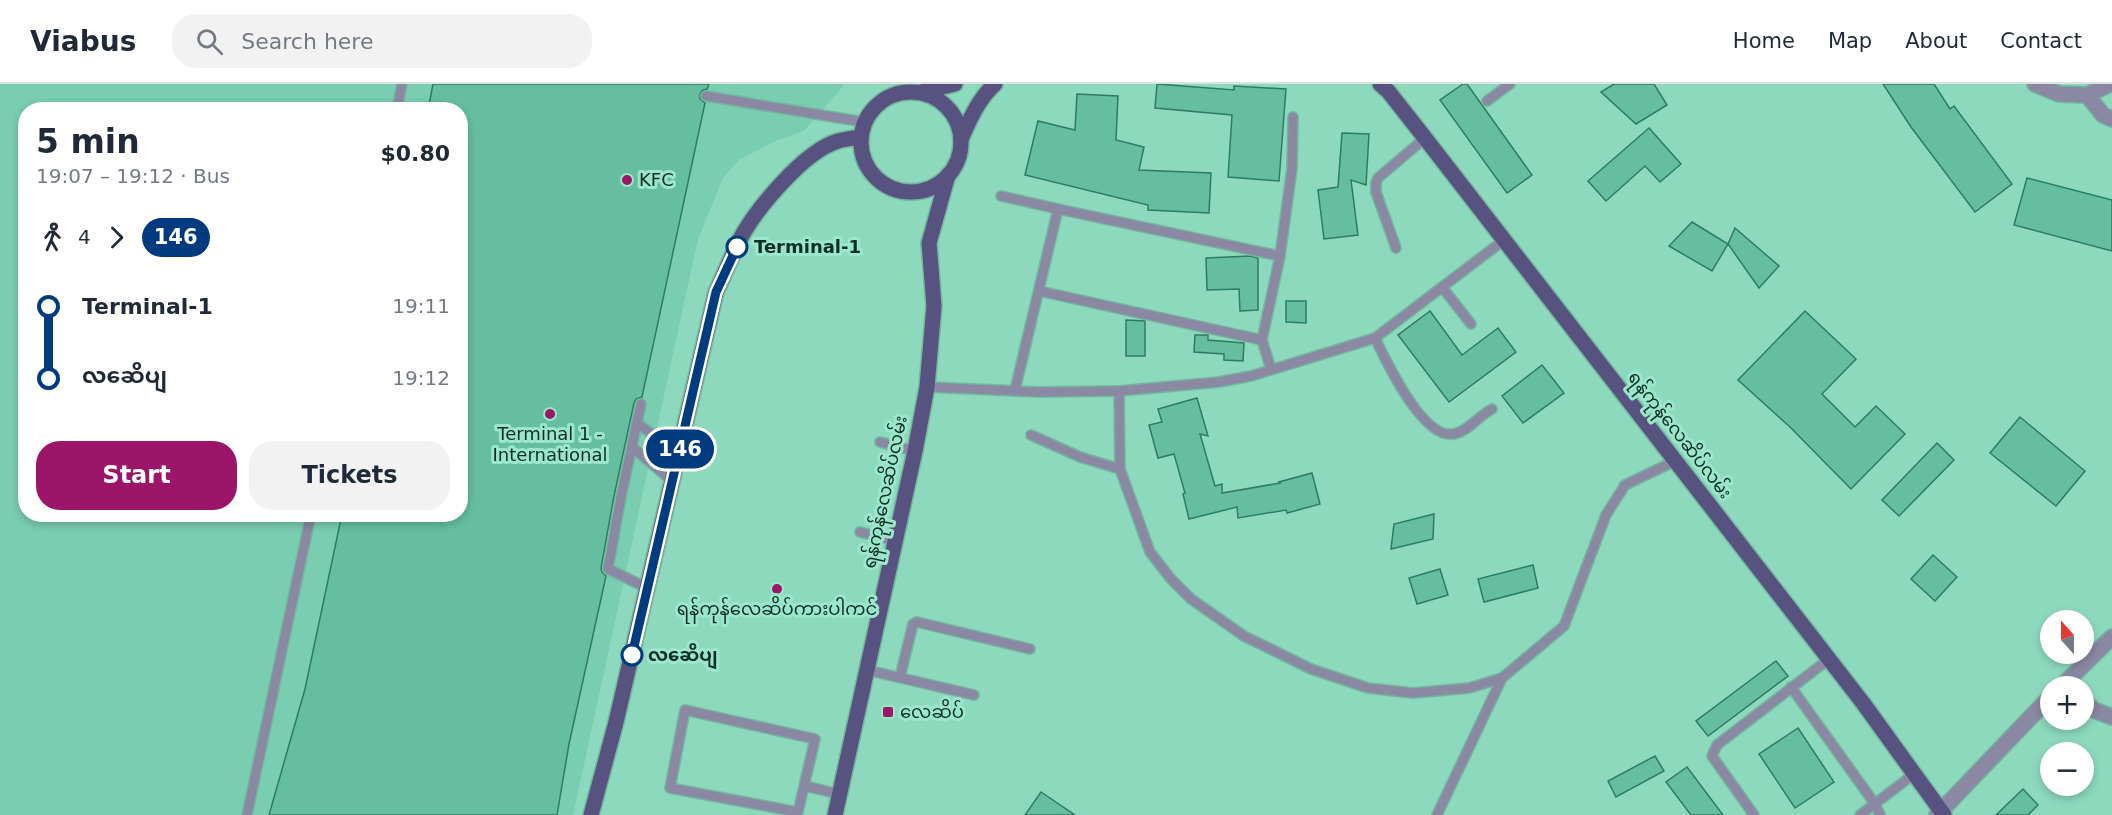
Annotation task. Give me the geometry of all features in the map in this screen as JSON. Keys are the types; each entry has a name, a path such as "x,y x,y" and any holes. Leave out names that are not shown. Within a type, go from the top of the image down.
{"main road":[{"path":"921,93 955,84"},
{"path":"961,139 987,91 996,84"},
{"name":"ရန်ကုန်လေဆိပ်လမ်း","path":"1380,84 1425,138 1828,659 1914,774 1940,814"},
{"path":"904,92 921,93 936,98 949,109 958,123 961,139 960,152 956,164 948,175 936,184 922,190 906,192 891,188 877,179 867,167 861,153 860,137 864,122 874,108 887,97 904,92"},
{"path":"591,815 616,722 716,292 740,239 787,177 816,152 836,141 860,137"},
{"name":"ရန်ကုန်လေဆိပ်လမ်း","path":"835,815 927,387 934,306 930,243 948,175"}],"street":[{"path":"2035,84 2059,94 2087,95 2110,84"},
{"path":"2087,95 2103,115 2112,119"},
{"path":"2073,676 2112,637"},
{"path":"1940,814 2040,709"},
{"path":"2094,710 2112,717"}],"lane":[{"path":"399,102 402,84"},
{"path":"1487,101 1510,84"},
{"path":"706,96 864,122"},
{"path":"1271,369 1263,340 1280,256 1293,168 1293,117"},
{"path":"1396,248 1376,192 1376,183 1378,178 1425,138"},
{"path":"1001,196 1280,256"},
{"path":"1015,390 1058,210"},
{"path":"927,387 1119,391 1219,382 1251,376 1375,338 1504,240"},
{"path":"1442,287 1472,324"},
{"path":"1039,291 1263,340"},
{"path":"1375,338 1388,366 1426,423 1437,431 1450,435 1463,431 1485,412 1492,409"},
{"path":"1119,391 1120,469 1150,552 1171,579 1191,599 1244,636 1311,669 1368,688 1413,693 1469,688 1502,678 1564,626 1606,515 1625,485 1675,461"},
{"path":"641,404 608,568 647,588"},
{"path":"637,423 679,454"},
{"path":"1031,435 1080,457 1120,469"},
{"path":"880,442 915,451"},
{"path":"632,447 672,481"},
{"path":"247,815 309,522"},
{"path":"860,532 895,541"},
{"path":"900,677 913,624 917,622 1030,649"},
{"path":"1754,815 1712,756 1717,745 1828,659"},
{"path":"867,670 974,694"},
{"path":"1437,815 1502,678"},
{"path":"1791,687 1875,804 1880,815"},
{"path":"685,710 814,739 805,786 798,812 670,788 685,710"},
{"path":"1860,815 1914,774"},
{"path":"805,786 839,794"}],"shaded area":[{"path":"0,84 845,84 804,131 778,140 739,160 723,178 698,239 573,815 0,815"}],"building":[{"name":"Terminal 1 - International","path":"433,84 709,84 707,89 700,94 700,99 705,103 642,397 636,399 634,403 614,496 601,568 606,576 569,744 557,815 269,815 305,689 340,522 468,522 468,102 430,102"},
{"path":"1157,84 1234,90 1234,86 1286,89 1279,181 1228,177 1232,115 1155,108"},
{"path":"1463,84 1467,84 1532,175 1507,193 1440,100"},
{"path":"1614,84 1654,84 1667,105 1636,124 1601,92"},
{"path":"1883,84 1934,84 1950,109 1954,106 2012,184 1975,212 1911,127"},
{"path":"1077,94 1118,96 1116,140 1144,147 1139,170 1211,173 1209,213 1148,210 1148,205 1025,175 1038,121 1075,130"},
{"path":"1649,128 1681,164 1660,182 1645,166 1606,201 1588,181"},
{"path":"1342,133 1369,134 1366,185 1351,180 1358,235 1324,239 1318,190 1338,187"},
{"path":"2027,178 2112,200 2112,251 2014,225"},
{"path":"1692,222 1728,244 1712,271 1669,246"},
{"path":"1735,228 1779,266 1759,288 1728,244"},
{"path":"1250,256 1258,258 1258,310 1240,311 1239,289 1207,290 1206,258"},
{"path":"1286,301 1306,301 1306,323 1286,322"},
{"path":"1430,311 1462,355 1498,328 1516,352 1449,402 1398,335"},
{"path":"1805,311 1856,359 1822,394 1855,427 1876,406 1905,434 1851,489 1790,427 1738,380"},
{"path":"1126,320 1145,321 1145,356 1126,356"},
{"path":"1195,335 1208,335 1208,340 1244,343 1243,361 1224,360 1224,354 1194,352"},
{"path":"1542,365 1564,393 1523,423 1502,396"},
{"path":"1197,398 1208,436 1200,434 1215,486 1222,484 1222,493 1280,483 1312,473 1320,504 1287,513 1286,510 1238,518 1237,507 1189,519 1183,494 1185,493 1174,454 1158,458 1149,425 1162,422 1158,409"},
{"path":"2020,417 2085,471 2056,506 1990,453"},
{"path":"1937,443 1954,460 1899,516 1882,500"},
{"path":"1434,514 1433,539 1391,549 1394,524"},
{"path":"1933,555 1957,577 1935,601 1911,579"},
{"path":"1533,565 1538,588 1484,602 1478,579"},
{"path":"1440,569 1448,595 1417,604 1409,578"},
{"path":"1776,661 1788,676 1708,736 1696,721"},
{"path":"1798,728 1834,782 1795,808 1759,754"},
{"path":"1655,756 1664,771 1616,797 1608,781"},
{"path":"1687,767 1723,815 1691,815 1666,782"},
{"path":"2023,789 2038,805 2028,815 1996,815"},
{"path":"1041,792 1075,815 1025,815"}],"bus line":[{"name":"146","path":"632,655 716,292 737,247"}],"place":[{"name":"KFC","path":"627,180"},
{"name":"Terminal-1","path":"737,247"},
{"name":"Terminal 1 - International","path":"550,414"},
{"name":"ရန်ကုန်လေဆိပ်ကားပါကင်","path":"777,589"},
{"name":"လဆေိပျ","path":"632,655"},
{"name":"လေဆိပ်","path":"888,712"}]}
